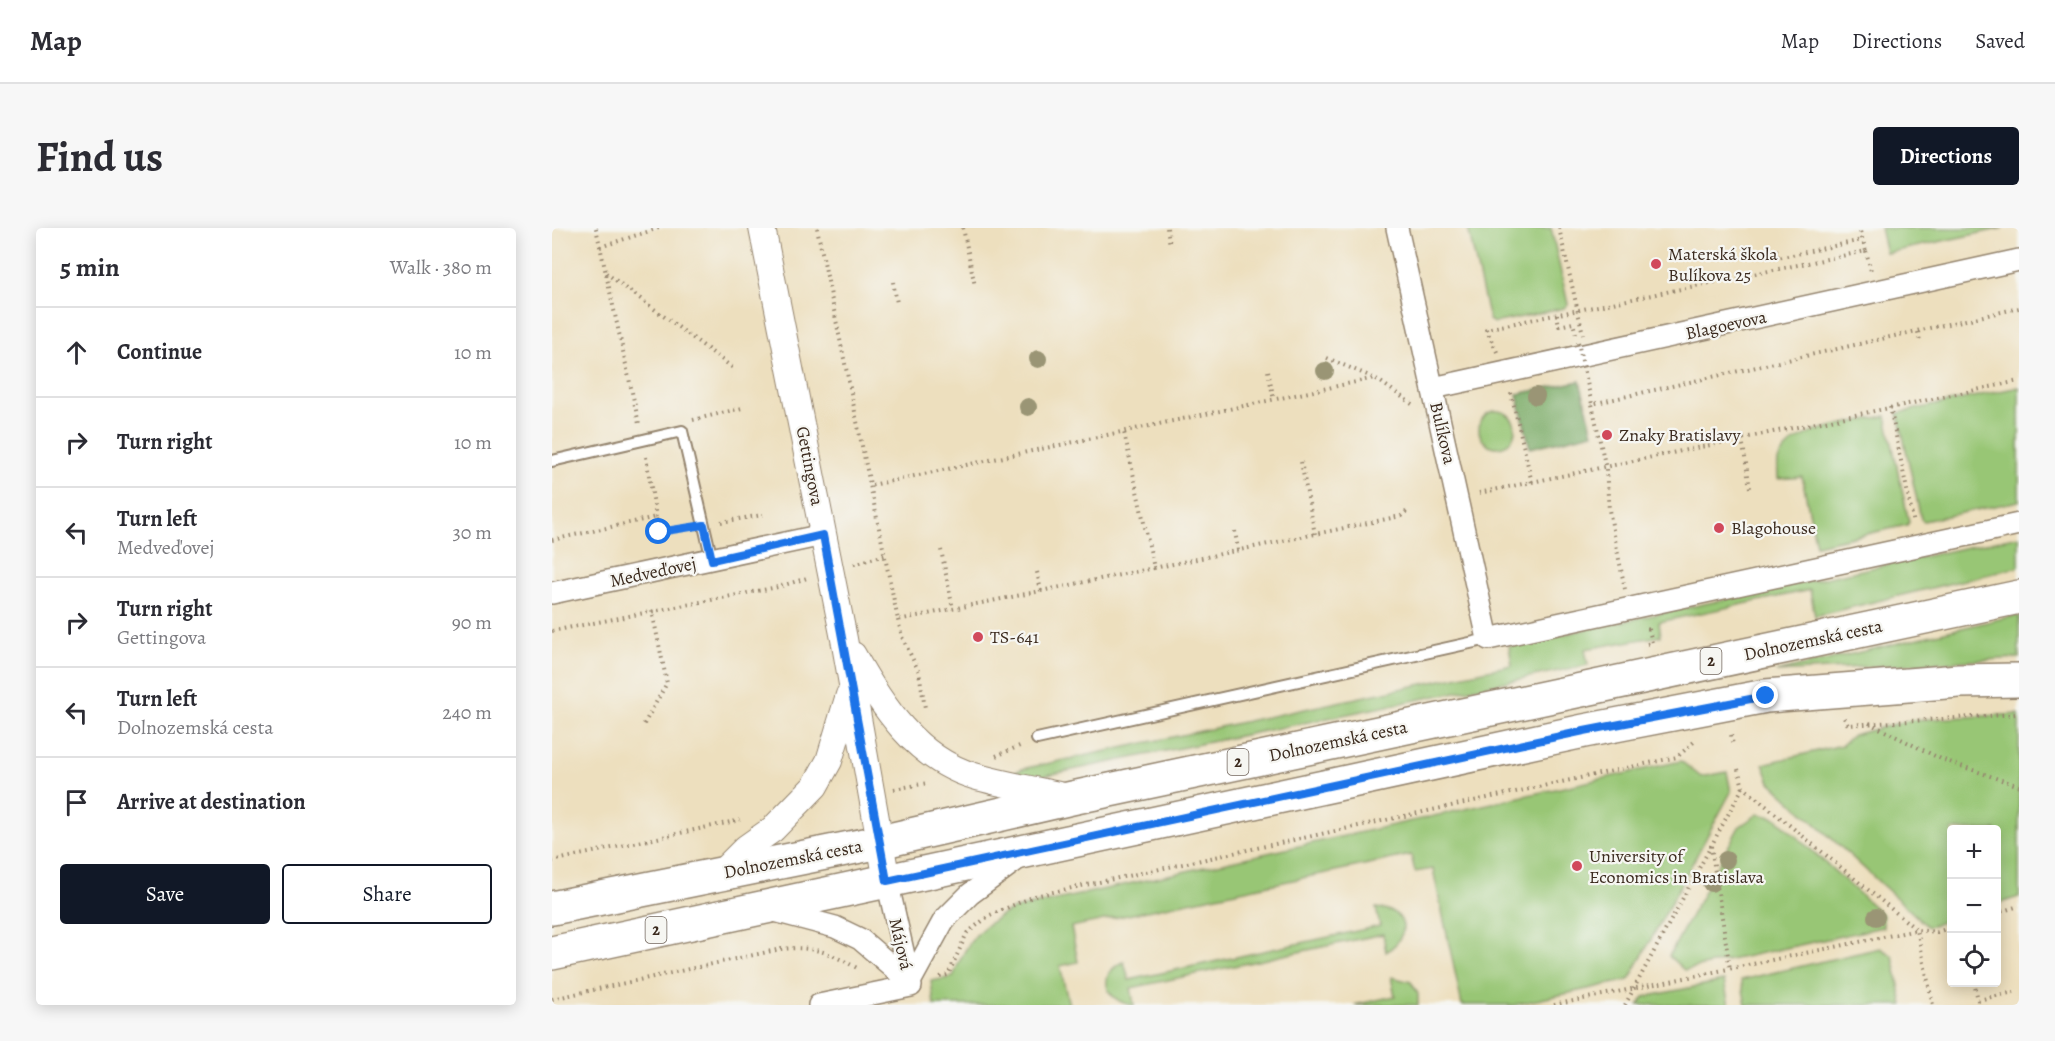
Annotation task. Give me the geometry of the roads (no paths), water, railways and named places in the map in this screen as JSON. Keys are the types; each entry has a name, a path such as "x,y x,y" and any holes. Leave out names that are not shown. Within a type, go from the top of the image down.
{"main road":[{"name":"Dolnozemská cesta","path":"552,908 880,842 1072,798 2019,597"},
{"name":"2","path":"552,953 1584,731 1766,696 1870,686 2019,680"}],"street":[{"name":"Gettingova","path":"762,228 844,639 887,881"},
{"name":"Bulíkova","path":"1397,228 1488,639"},
{"name":"Blagoevova","path":"1432,388 1584,357 2019,260"},
{"path":"1488,639 2019,524"},
{"name":"Medveďovej","path":"552,593 823,535"},
{"path":"844,639 887,711 927,751 973,776 1072,798"},
{"path":"721,873 746,848 780,822 815,786 829,761 852,683"},
{"path":"759,908 815,921 860,939 910,982 944,920 970,894 1029,851"},
{"name":"Májová","path":"819,1005 910,986 887,881"}],"lane":[{"path":"552,461 682,431 712,560"},
{"path":"1037,739 1488,639"}],"place":[{"name":"Materská škola Bulíkova 25","path":"1656,264"},
{"name":"Znaky Bratislavy","path":"1607,435"},
{"name":"Blagohouse","path":"1719,528"},
{"name":"TS-641","path":"978,637"},
{"name":"University of Economics in Bratislava","path":"1577,866"}]}
